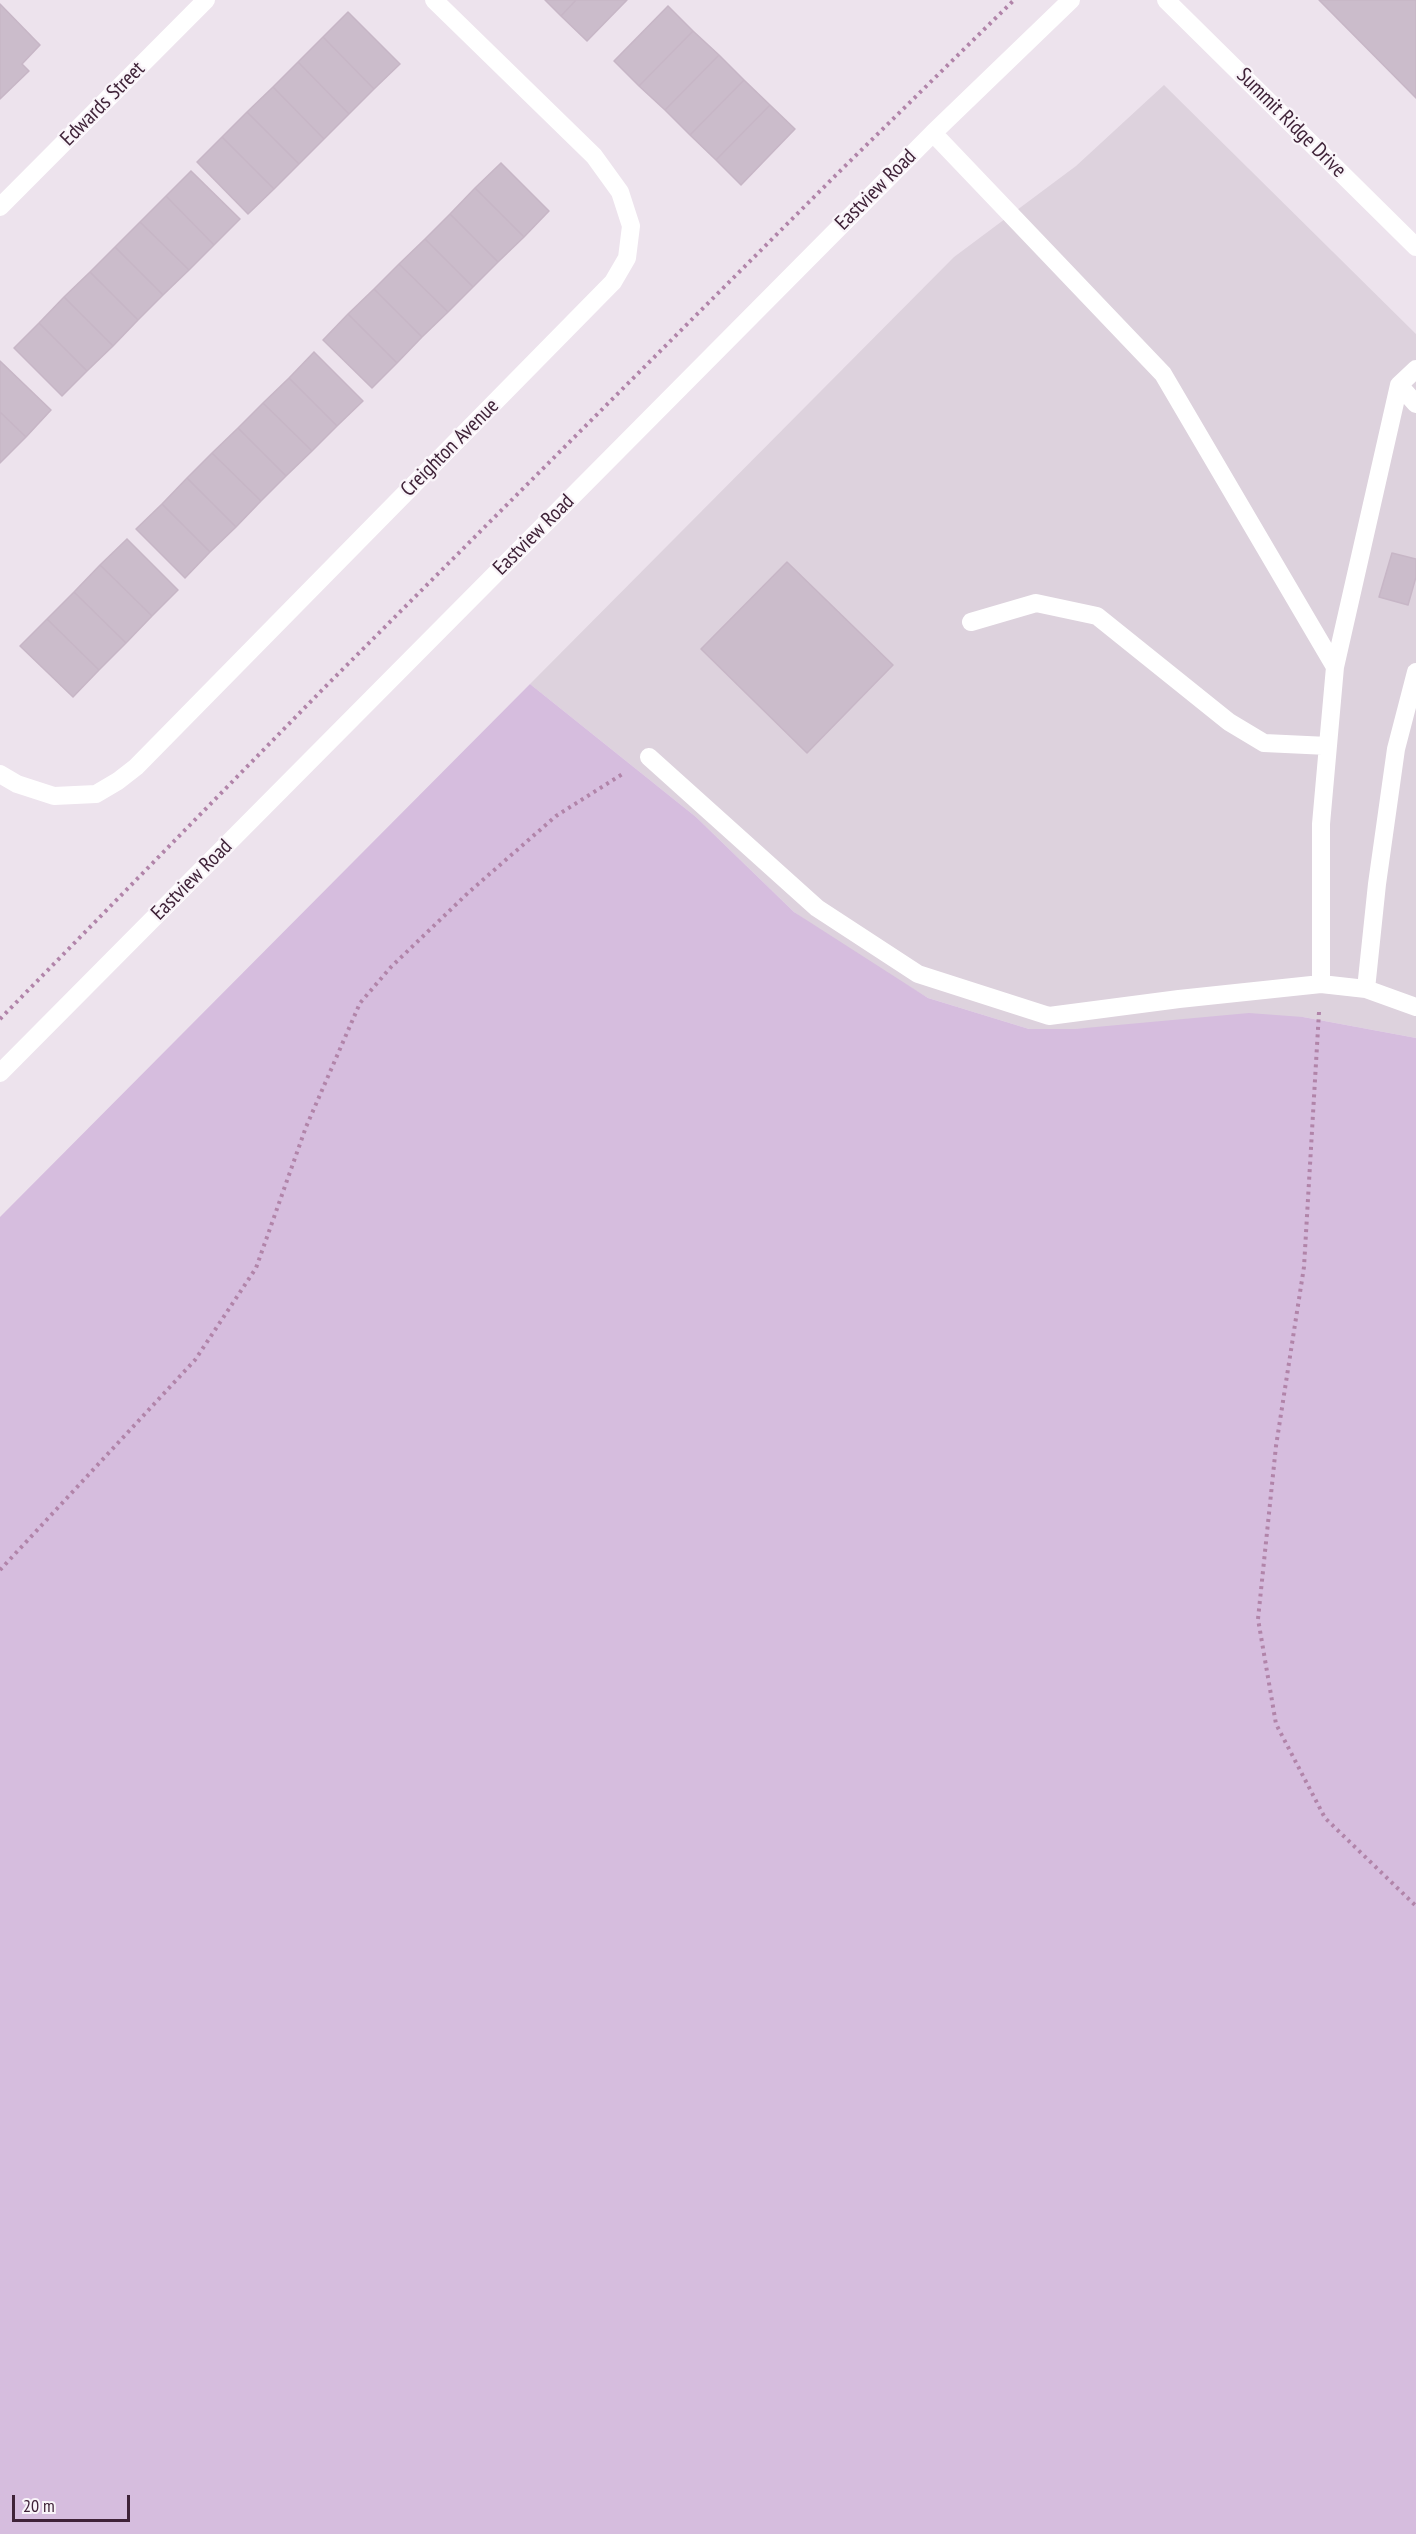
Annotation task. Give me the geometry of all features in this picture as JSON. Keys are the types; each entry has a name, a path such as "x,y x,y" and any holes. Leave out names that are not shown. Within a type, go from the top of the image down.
{"street":[{"name":"Edwards Street","path":"0,207 206,0"},
{"name":"Creighton Avenue","path":"0,774 16,784 54,796 96,794 136,767 613,282 627,258 630,226 620,192 594,156 434,0"},
{"name":"Eastview Road","path":"0,1073 933,133 1071,0"},
{"name":"Summit Ridge Drive","path":"1166,0 1416,247"},
{"path":"933,133 1163,374 1335,667"},
{"path":"1321,984 1322,825 1335,667 1400,386 1416,369"},
{"path":"1400,386 1416,404"},
{"path":"971,622 1036,603 1097,616 1229,722 1264,743 1328,746"},
{"path":"1366,989 1377,884 1396,749 1416,672"},
{"path":"649,757 817,908 918,974 1049,1016 1321,984 1366,989 1416,1007"}],"path":[{"path":"0,1019 334,678 1014,0"},
{"path":"0,1570 195,1360 256,1268 306,1127 360,1003 391,967 469,892 556,816 649,757"},
{"path":"1321,984 1304,1268 1276,1446 1258,1619 1276,1724 1325,1818 1416,1906"}],"shaded area":[{"path":"1164,85 1416,334 1416,1038 1303,1017 1074,1029 1029,1029 928,998 837,943 794,912 696,817 530,684 954,257 1076,166"},
{"path":"530,684 696,817 794,912 928,998 1029,1029 1074,1029 1249,1013 1303,1017 1416,1038 1416,2534 0,2534 0,1217"}],"building":[{"path":"545,0 576,0 561,16"},
{"path":"576,0 627,0 587,41 561,16"},
{"path":"1319,0 1416,0 1416,98"},
{"path":"0,4 40,45 22,64 29,71 0,99"},
{"path":"668,6 693,31 639,86 614,61"},
{"path":"348,12 400,64 374,89 323,37"},
{"path":"693,31 719,55 665,110 639,86"},
{"path":"323,37 374,89 349,114 298,62"},
{"path":"719,55 744,80 690,135 665,110"},
{"path":"298,62 349,114 324,139 273,87"},
{"path":"744,80 770,105 716,160 690,135"},
{"path":"273,87 324,139 299,164 247,112"},
{"path":"770,105 795,129 741,185 716,160"},
{"path":"247,112 299,164 274,189 222,137"},
{"path":"222,137 274,189 248,214 197,162"},
{"path":"501,163 549,211 524,237 475,188"},
{"path":"191,171 240,219 214,245 166,196"},
{"path":"475,188 524,237 498,262 450,214"},
{"path":"166,196 214,245 189,270 140,222"},
{"path":"450,214 498,262 473,287 425,239"},
{"path":"140,222 189,270 163,295 115,247"},
{"path":"425,239 473,287 448,312 399,264"},
{"path":"115,247 163,295 138,320 90,272"},
{"path":"399,264 448,312 422,337 374,289"},
{"path":"90,272 138,320 113,346 64,297"},
{"path":"374,289 422,337 397,363 348,314"},
{"path":"64,297 113,346 87,371 39,323"},
{"path":"348,314 397,363 372,388 323,340"},
{"path":"39,323 87,371 62,396 14,348"},
{"path":"314,352 363,401 337,426 289,378"},
{"path":"0,361 51,410 26,437 0,412"},
{"path":"289,378 337,426 312,451 263,403"},
{"path":"263,403 312,451 286,476 238,428"},
{"path":"0,412 26,437 0,463"},
{"path":"238,428 286,476 261,501 212,453"},
{"path":"212,453 261,501 236,527 187,478"},
{"path":"187,478 236,527 210,552 162,504"},
{"path":"162,504 210,552 185,578 136,529"},
{"path":"127,539 178,590 152,616 100,565"},
{"path":"1392,553 1416,559 1416,577 1408,605 1379,597"},
{"path":"787,562 893,665 807,753 701,649"},
{"path":"100,565 152,616 126,643 74,592"},
{"path":"74,592 126,643 99,670 47,619"},
{"path":"47,619 99,670 73,697 20,646"}]}
